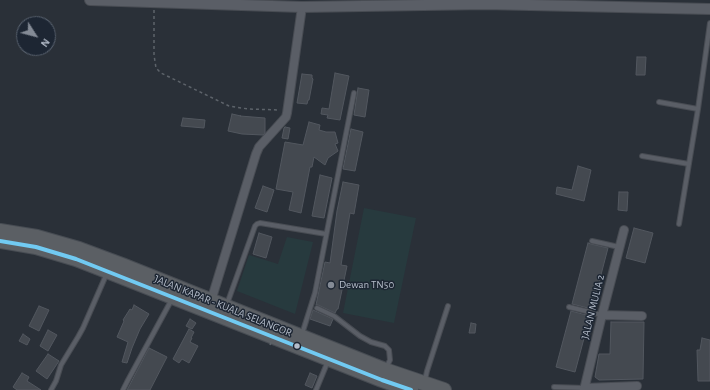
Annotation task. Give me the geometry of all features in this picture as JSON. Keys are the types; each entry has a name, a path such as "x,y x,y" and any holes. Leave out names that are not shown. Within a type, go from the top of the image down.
{"highway":[{"name":"JALAN KAPAR - KUALA SELANGOR","path":"0,231 37,237 79,249 211,301 224,312"},
{"name":"JALAN KAPAR - KUALA SELANGOR","path":"0,241 36,247 76,259 173,297 224,312 299,342 444,390"},
{"name":"JALAN KAPAR - KUALA SELANGOR","path":"299,342 329,359 406,389"}],"street":[{"path":"90,0 302,7 485,4 710,9"},
{"path":"211,301 256,154 259,148 286,117 302,7"},
{"name":"JALAN MULIA 2","path":"585,389 624,230"},
{"path":"602,315 642,316"},
{"path":"585,389 637,386"}],"lane":[{"path":"679,224 698,109 710,23"},
{"path":"299,342 315,293 354,93"},
{"path":"659,102 698,109"},
{"path":"642,156 689,164"},
{"path":"224,312 257,224 260,223 326,234"},
{"path":"592,241 620,248"},
{"path":"51,390 61,365 83,328 108,271"},
{"path":"123,390 173,297"},
{"path":"425,384 427,370 448,306"},
{"path":"569,307 602,315"},
{"path":"317,308 334,316 360,336 371,342 385,346 389,350 390,360 385,370"},
{"path":"316,390 329,359"},
{"path":"554,387 585,389"}],"path":[{"path":"154,2 154,55 156,68 161,73 229,106 248,109 288,110"},
{"path":"270,345 278,322"}],"green space":[{"path":"364,208 416,218 394,323 343,313"},
{"path":"287,237 313,242 295,314 237,291 249,255 278,264"}],"building":[{"path":"637,57 646,57 645,75 636,75"},
{"path":"335,73 349,76 340,120 327,118 328,115 321,114 322,108 329,109"},
{"path":"302,74 312,75 313,79 307,104 297,103"},
{"path":"358,88 369,90 365,117 354,115"},
{"path":"232,114 265,118 265,133 263,135 242,134 228,131"},
{"path":"183,118 205,120 204,128 181,126"},
{"path":"309,122 320,125 319,130 335,132 338,143 335,144 338,151 328,158 325,165 314,157 312,167 310,167 301,213 289,210 293,192 276,189 285,142 303,145"},
{"path":"285,127 290,128 288,139 282,138"},
{"path":"351,129 363,132 355,171 343,169"},
{"path":"578,166 591,170 584,201 556,194 557,187 572,190"},
{"path":"320,175 332,178 324,218 312,216"},
{"path":"343,182 359,185 354,214 350,213 341,265 347,266 338,309 335,313 316,305 325,262 330,263 337,211"},
{"path":"263,186 274,190 267,212 255,208"},
{"path":"619,192 628,192 627,211 618,210"},
{"path":"634,228 653,233 645,263 626,258"},
{"path":"259,233 272,237 266,258 253,254"},
{"path":"588,243 608,248 592,309 572,304"},
{"path":"134,305 149,314 140,329 127,363 122,362 128,342 117,337 124,321 123,320 130,309 132,310"},
{"path":"39,306 49,310 39,331 29,326"},
{"path":"313,310 333,319 330,326 310,319"},
{"path":"571,311 590,316 575,372 556,367"},
{"path":"190,319 196,323 192,329 186,326"},
{"path":"611,322 644,322 643,379 599,380 595,377 599,354 610,354"},
{"path":"471,323 476,324 475,333 469,333"},
{"path":"189,329 194,332 190,342 198,346 189,363 182,359 179,363 173,359"},
{"path":"48,330 57,335 48,351 40,346"},
{"path":"23,334 30,339 27,345 19,341"},
{"path":"702,338 710,340 710,381 698,381 697,350 700,350"},
{"path":"149,348 167,357 150,390 127,390"},
{"path":"48,354 59,361 47,379 36,371"},
{"path":"22,373 29,377 27,381 41,390 17,390 13,387"},
{"path":"310,373 317,376 312,388 305,385"}],"transit line":[{"path":"0,241 36,247 76,259 382,380 411,390"}],"place":[{"name":"Dewan TN50","path":"331,285"}]}
